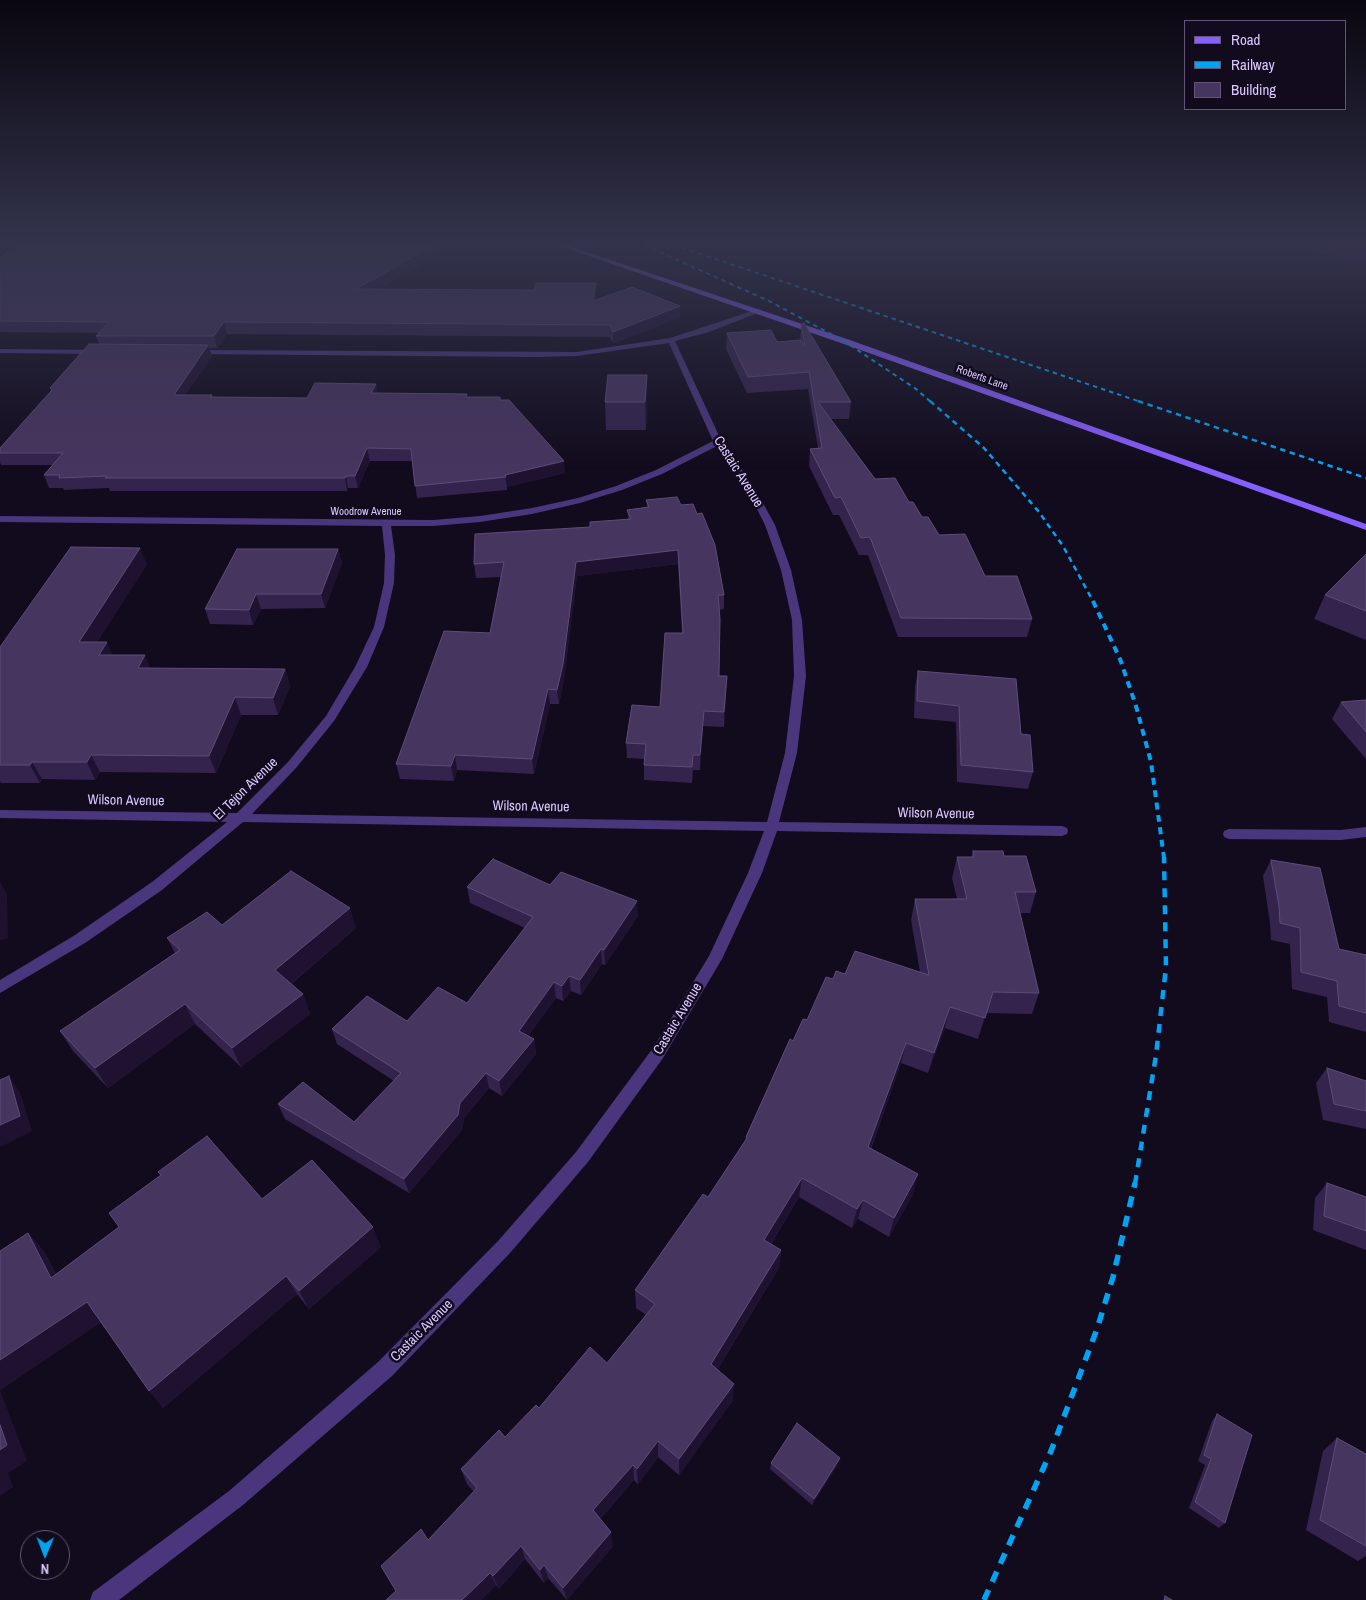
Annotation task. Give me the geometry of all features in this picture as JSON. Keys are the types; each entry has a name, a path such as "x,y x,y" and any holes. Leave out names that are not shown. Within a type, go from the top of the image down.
{"street":[{"path":"188,352 534,355 613,350 672,340 734,320"},
{"name":"Roberts Lane","path":"782,320 1366,527"},
{"name":"Castaic Avenue","path":"101,1600 236,1498 370,1382 504,1247 582,1157 658,1053 715,959 755,873 772,826 791,753 800,676 797,620 786,570 770,525 749,485 718,442 672,340"},
{"path":"0,351 109,352"},
{"name":"Woodrow Avenue","path":"0,519 386,524 480,519 532,511 580,500 619,488 659,472 718,442"},
{"name":"El Tejon Avenue","path":"0,987 80,939 157,886 240,818 292,765 330,718 361,667 379,626 389,583 390,555 386,524"},
{"name":"Wilson Avenue","path":"0,814 1062,831"},
{"path":"1229,834 1341,835 1366,832"}],"building":[{"path":"645,320 613,332 610,325 224,322 214,336 96,336 109,322 0,321"},
{"path":"804,323 851,402 818,402 875,479 895,478 909,502 913,502 922,517 928,517 939,535 965,534 985,576 1017,576 1032,619 901,618 870,537 861,538 841,497 835,498 810,449 822,448 809,372 748,377 727,333 771,330 777,342 801,340 805,346 801,324"},
{"path":"89,344 208,345 174,395 307,398 315,383 376,384 371,393 467,394 466,397 500,397 500,400 509,400 564,461 505,475 506,477 415,486 411,449 367,448 355,476 346,476 345,478 105,478 107,476 59,478 60,475 44,475 63,453 0,453 0,448 52,390 50,388"},
{"path":"608,375 647,375 645,402 605,402"},
{"path":"677,497 681,505 693,504 697,514 702,513 715,545 724,595 718,595 720,619 719,676 727,676 724,712 704,711 700,755 693,755 692,767 644,765 646,744 626,743 632,705 660,707 665,633 683,633 678,550 576,562 563,664 557,690 548,689 532,759 455,755 451,766 396,764 444,631 490,633 504,562 474,564 475,534 590,527 590,522 631,519 627,510 649,507 646,500"},
{"path":"71,547 140,548 79,642 107,642 99,655 145,655 138,668 285,669 273,698 235,697 209,756 91,755 87,762 32,762 30,765 0,765 0,647"},
{"path":"237,549 338,549 321,594 256,594 249,610 205,609"},
{"path":"1366,554 1366,611 1325,595"},
{"path":"918,671 1016,679 1021,734 1030,735 1033,772 961,765 959,706 917,701"},
{"path":"1366,700 1366,732 1341,702"},
{"path":"973,851 1003,851 1004,856 1026,856 1036,892 1015,892 1039,993 993,992 985,1018 950,1007 934,1053 906,1043 868,1147 918,1174 894,1218 863,1200 857,1209 802,1178 764,1240 781,1250 711,1364 734,1384 679,1459 658,1441 637,1469 633,1465 593,1510 611,1532 563,1588 544,1565 540,1570 521,1546 493,1576 490,1573 462,1600 386,1600 396,1591 381,1566 421,1529 428,1540 477,1488 461,1469 499,1430 505,1437 536,1405 539,1408 590,1347 607,1363 655,1304 635,1290 703,1194 708,1197 747,1138 790,1039 793,1041 803,1019 807,1020 826,977 833,979 836,971 845,974 855,951 929,975 915,899 967,899 957,857 974,857"},
{"path":"493,859 550,885 561,872 637,901 604,950 601,949 580,980 569,976 562,986 554,982 519,1031 534,1039 499,1081 486,1073 460,1103 458,1115 404,1179 278,1104 303,1082 354,1122 401,1073 332,1029 367,996 407,1021 438,987 467,1003 533,917 467,887"},
{"path":"1271,860 1320,868 1339,949 1366,955 1366,1013 1339,1006 1337,981 1301,972 1300,928 1280,923"},
{"path":"291,871 350,908 275,970 303,994 232,1048 185,1004 95,1068 60,1031 180,950 167,938 207,912 222,925"},
{"path":"1327,1068 1366,1081 1366,1111 1334,1104"},
{"path":"9,1076 20,1116 0,1125 0,1080"},
{"path":"207,1136 262,1199 312,1160 373,1227 299,1291 286,1276 149,1391 87,1302 0,1360 0,1251 28,1233 51,1278 119,1227 109,1213 161,1175 158,1172"},
{"path":"1327,1183 1366,1197 1366,1231 1324,1216"},
{"path":"1217,1414 1252,1435 1225,1523 1195,1502 1211,1459 1204,1455"},
{"path":"797,1423 840,1458 814,1499 771,1463"},
{"path":"0,1425 7,1445 0,1450"},
{"path":"1337,1438 1366,1454 1366,1546 1320,1520"},
{"path":"1165,1596 1172,1600 1164,1600"}],"railway":[{"path":"804,320 844,341 916,389 931,402"},
{"path":"896,320 1141,402"},
{"path":"930,401 984,448 1039,512 1063,546 1094,602"},
{"path":"1138,401 1366,478"},
{"path":"1094,602 1120,659 1136,706 1151,762 1164,858"},
{"path":"1135,1184 1156,1055 1166,967 1164,857"},
{"path":"984,1600 1051,1451 1097,1329 1113,1277 1135,1183"}]}
